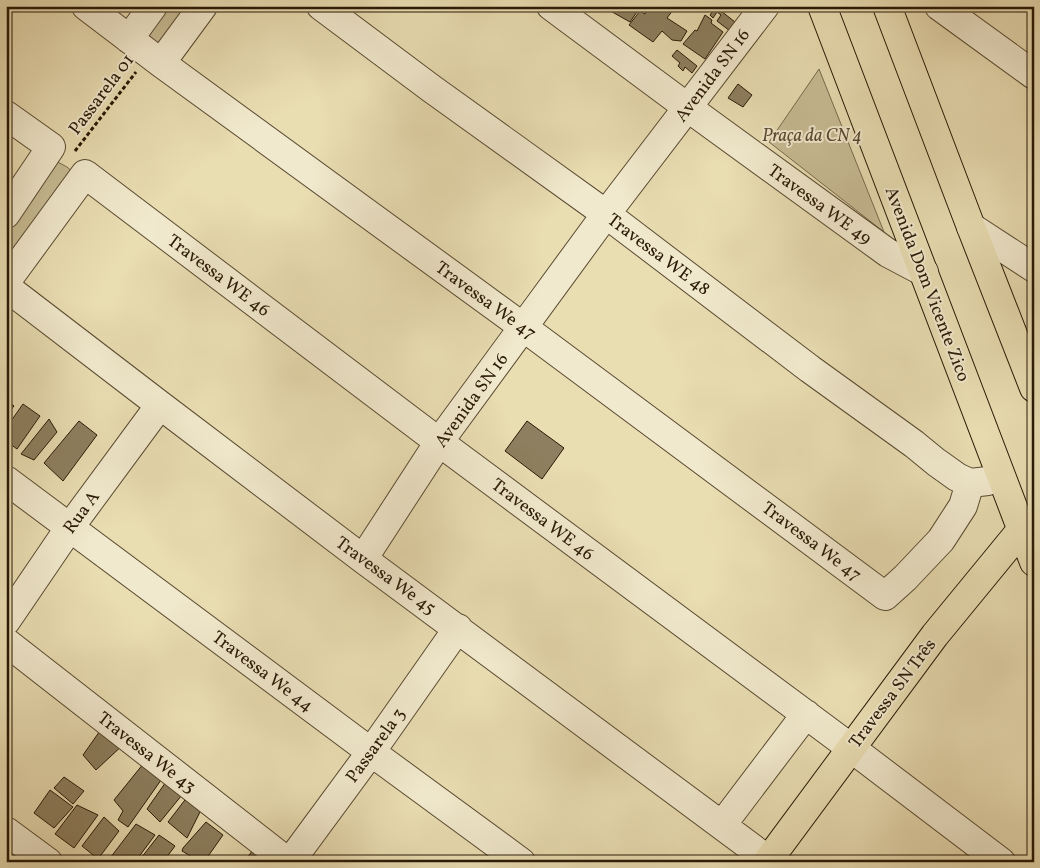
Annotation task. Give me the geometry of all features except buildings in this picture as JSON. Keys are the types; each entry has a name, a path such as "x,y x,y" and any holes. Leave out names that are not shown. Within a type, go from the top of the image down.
{"main road":[{"name":"Avenida Dom Vicente Zico","path":"822,6 1002,479 1028,526 1034,562"},
{"path":"887,6 1034,388"},
{"name":"Travessa SN Três","path":"769,861 935,635 1028,526"}],"street":[{"name":"Travessa We 47","path":"86,6 885,596 941,540 963,506 970,483"},
{"path":"147,52 153,6"},
{"path":"147,52 203,6"},
{"name":"Travessa WE 48","path":"322,6 606,214 936,462 957,477 970,483"},
{"name":"Travessa WE 49","path":"551,6 888,253 924,272"},
{"name":"Avenida SN 16","path":"363,559 439,442 606,214 765,6"},
{"path":"939,6 1034,75"},
{"name":"Travessa WE 46","path":"6,115 70,158 439,442 806,714 1001,862"},
{"path":"6,214 70,158"},
{"path":"6,282 70,158"},
{"path":"971,227 1034,268"},
{"name":"Travessa We 45","path":"6,287 363,559 769,861"},
{"name":"Rua A","path":"6,621 70,527 160,405"},
{"path":"970,483 1002,479"},
{"name":"Travessa We 44","path":"6,480 521,862"},
{"name":"Passarela 3","path":"289,862 371,752 458,628"},
{"name":"Travessa We 43","path":"6,642 289,862"},
{"path":"722,825 806,714"},
{"path":"6,831 48,862"}],"path":[{"name":"Passarela 01","path":"70,158 147,52"}],"green space":[{"path":"153,6 203,6 161,63 129,39"},
{"name":"Praça da CN 4","path":"819,69 884,232 769,142"},
{"path":"54,160 74,173 6,263 6,225"}]}
